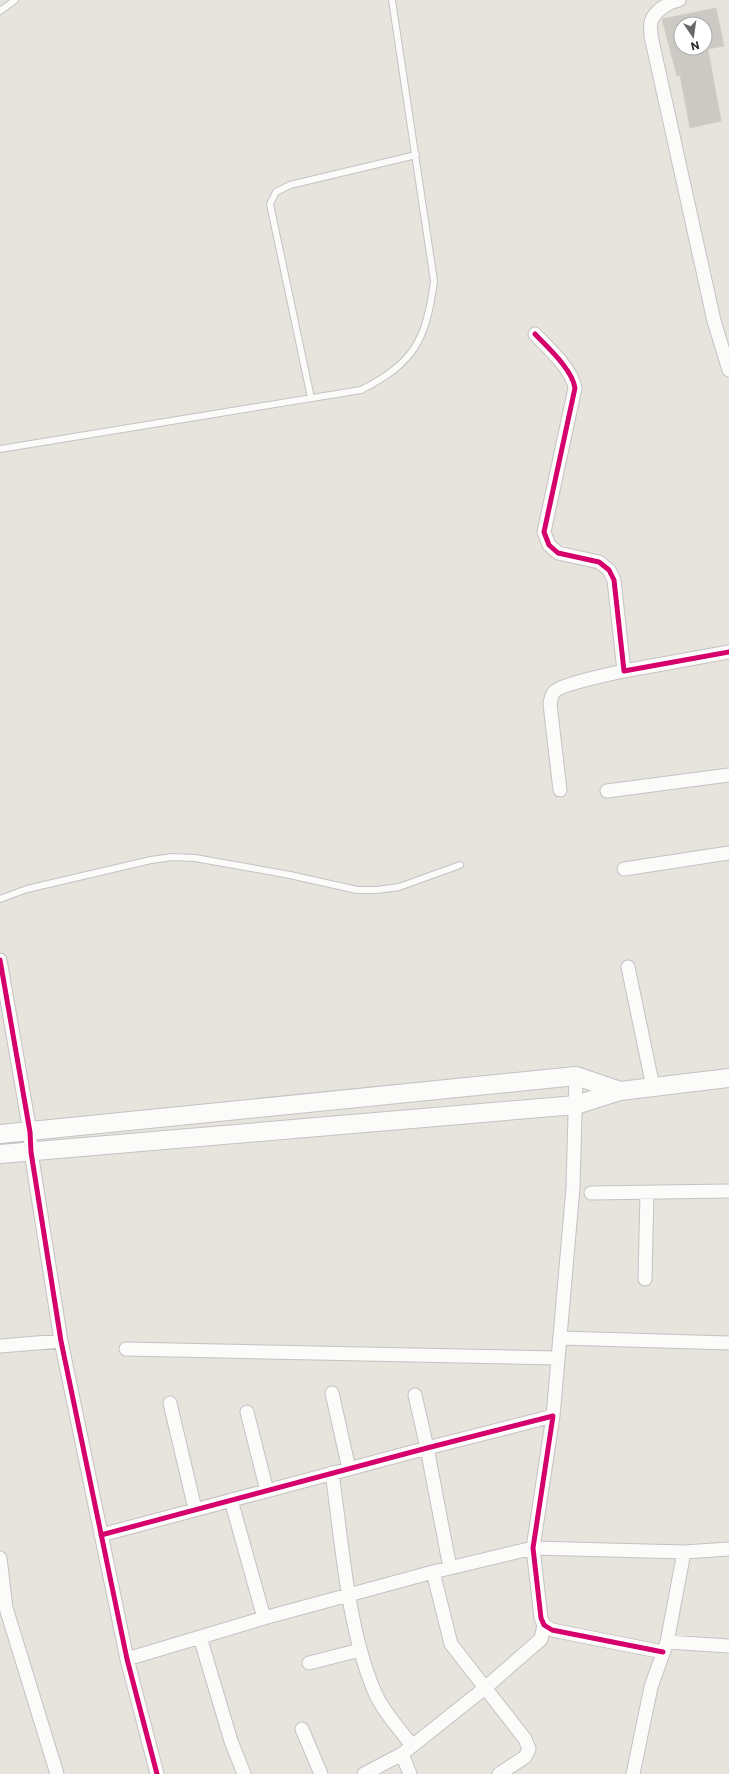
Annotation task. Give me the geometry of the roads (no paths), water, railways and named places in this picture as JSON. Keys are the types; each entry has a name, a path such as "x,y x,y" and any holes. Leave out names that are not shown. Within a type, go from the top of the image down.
{"main road":[{"path":"0,1134 576,1076 620,1091"},
{"path":"0,1154 576,1105 620,1091 729,1078"}],"street":[{"path":"679,0 672,2 660,10 651,21 651,36 714,321 729,370"},
{"path":"535,334 569,373 574,381 575,388 544,532 549,544 558,553 599,562 609,570 614,580 624,670"},
{"path":"560,790 550,704 551,697 555,691 564,686 624,670 729,652"},
{"path":"607,791 729,775"},
{"path":"624,869 729,853"},
{"path":"0,960 30,1132 31,1152 61,1341 127,1659 157,1774"},
{"path":"628,967 653,1087"},
{"path":"576,1076 573,1188 553,1416 533,1548 541,1618 544,1625 552,1630 665,1647 729,1646"},
{"path":"591,1193 729,1191"},
{"path":"645,1279 646,1192"},
{"path":"560,1338 729,1343"},
{"path":"0,1346 61,1341"},
{"path":"126,1349 558,1358"},
{"path":"332,1393 349,1469"},
{"path":"415,1395 427,1448 450,1568"},
{"path":"170,1403 196,1509"},
{"path":"247,1412 267,1490"},
{"path":"101,1535 267,1490 553,1416"},
{"path":"332,1473 350,1595 360,1650 373,1690 407,1750 410,1774"},
{"path":"230,1500 264,1618"},
{"path":"127,1659 264,1618 433,1572 533,1548 684,1552 729,1549"},
{"path":"633,1774 651,1687 665,1647 684,1552"},
{"path":"0,1558 6,1608 57,1774"},
{"path":"433,1572 451,1644 525,1739 529,1749 525,1757 499,1774"},
{"path":"364,1774 407,1750 485,1688 541,1639 544,1625"},
{"path":"200,1637 231,1741 244,1774"},
{"path":"309,1663 360,1650"},
{"path":"302,1729 321,1774"}],"lane":[{"path":"0,11 15,0"},
{"path":"0,449 361,390 384,378 405,361 421,339 431,306 434,281 392,0"},
{"path":"310,398 270,204 276,192 290,185 416,155"},
{"path":"0,899 35,887 151,860 172,857 209,861 290,875 357,890 377,890 399,886 460,865"}]}
